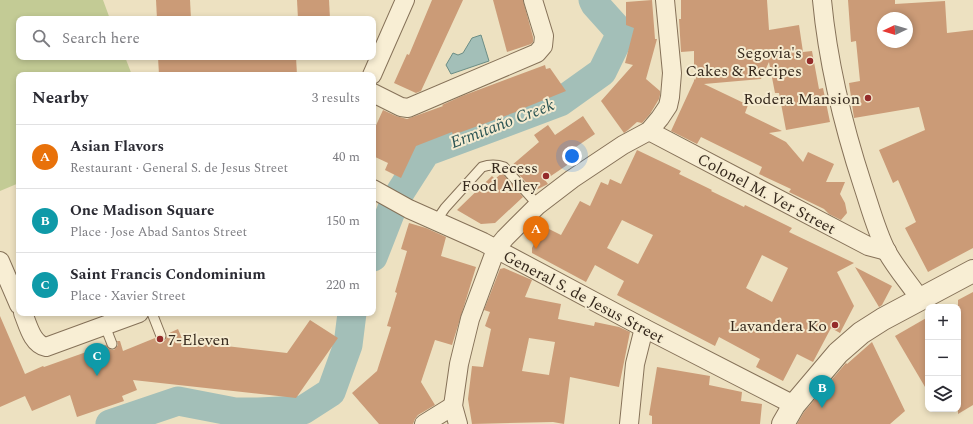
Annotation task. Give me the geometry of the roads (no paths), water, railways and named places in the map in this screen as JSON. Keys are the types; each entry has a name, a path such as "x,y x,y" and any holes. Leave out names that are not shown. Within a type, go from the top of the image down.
{"street":[{"path":"373,72 405,0"},
{"path":"376,94 401,107 408,108 537,54 543,46 544,36 533,0"},
{"path":"458,424 453,406 458,364 470,319 496,250 505,238 538,205 572,179 623,145 649,131 668,106 672,73 665,0"},
{"path":"822,0 833,79 843,119 872,212 887,251 920,299"},
{"name":"Colonel M. Ver Street","path":"649,131 868,246 887,251"},
{"name":"General S. de Jesus Street","path":"380,193 409,209 483,242 644,328 794,405"},
{"path":"0,261 16,298"},
{"path":"783,424 794,405 838,353 855,338 883,319 973,271"},
{"path":"23,316 36,342 41,346 46,347 131,316"},
{"path":"629,424 635,364 644,328"},
{"path":"424,424 453,406"}],"lane":[{"path":"436,221 445,208 482,167 489,164 504,167 538,205"},
{"path":"153,316 161,336"},
{"path":"105,326 112,344"}],"water":[{"path":"481,35 489,61 451,74 446,65 453,53 458,55 463,53 472,38"}],"waterway":[{"name":"Ermitaño Creek","path":"376,249 393,206 426,152 560,102 602,72 621,33 593,0"},
{"name":"Ermitaño Creek","path":"110,424 178,401 235,412 303,410 331,392 348,345 352,316"}],"place":[{"name":"Segovia's Cakes & Recipes","path":"810,61"},
{"name":"Rodera Mansion","path":"868,98"},
{"name":"Recess Food Alley","path":"546,176"},
{"name":"Asian Flavors","path":"536,249"},
{"name":"Lavandera Ko","path":"835,325"},
{"name":"7-Eleven","path":"160,339"},
{"name":"Saint Francis Condominium","path":"97,376"},
{"name":"One Madison Square","path":"822,408"}]}
